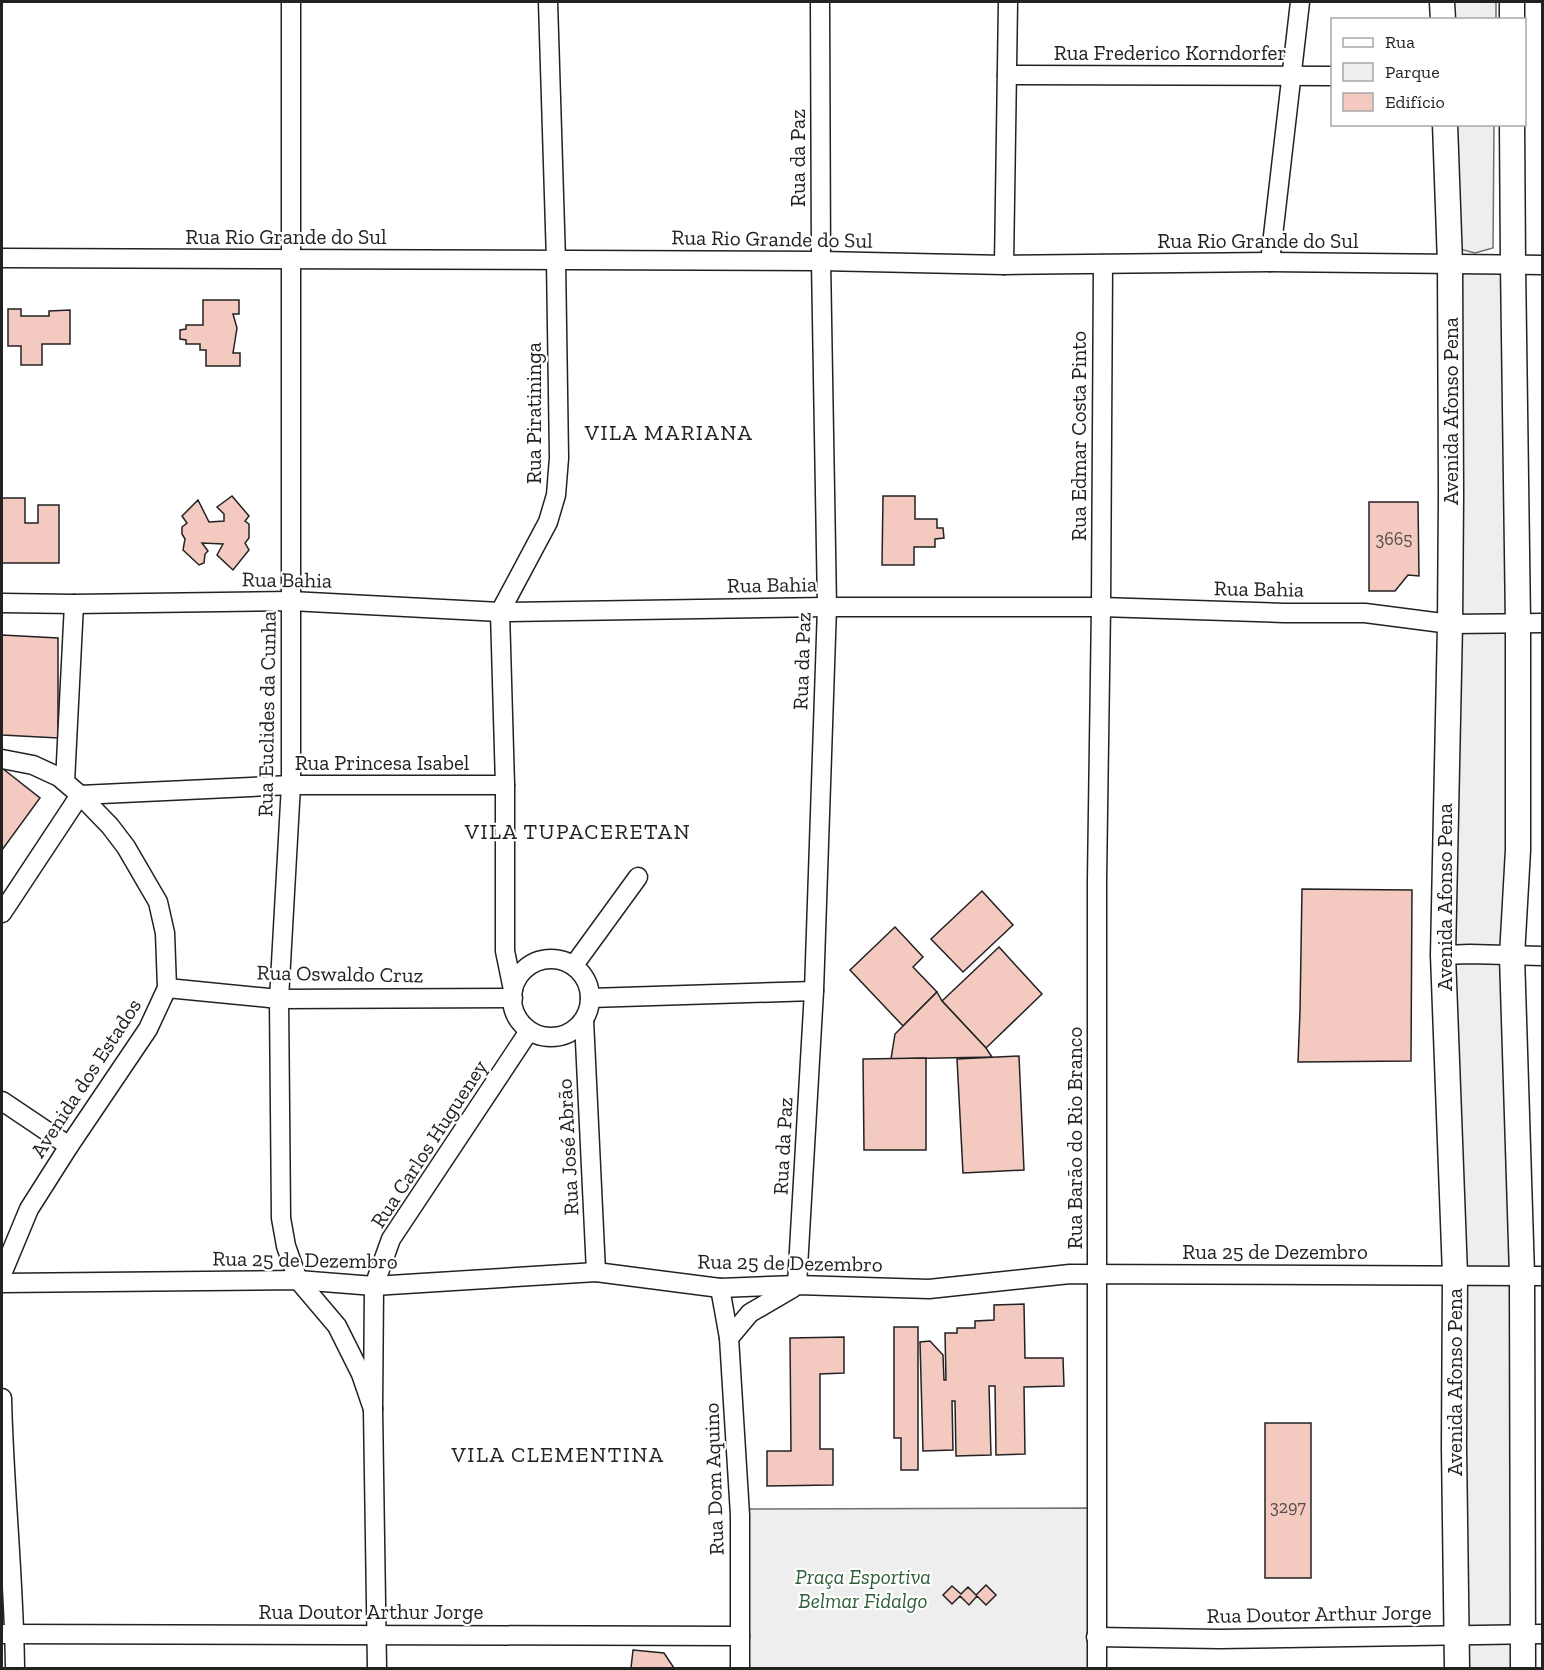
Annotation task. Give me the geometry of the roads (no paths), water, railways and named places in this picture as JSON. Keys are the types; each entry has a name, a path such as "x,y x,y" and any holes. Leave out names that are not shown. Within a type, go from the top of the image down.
{"main road":[{"path":"1442,2 1443,18"},
{"path":"1512,2 1512,18"},
{"name":"Avenida Afonso Pena","path":"1445,126 1450,263 1450,624 1443,955 1455,1275 1456,1668"},
{"path":"1512,126 1518,623 1518,850 1512,956 1532,1276 1533,1634 1523,1668"}],"street":[{"name":"Rua Euclides da Cunha","path":"291,2 291,785 279,999 281,1218 286,1246 298,1280"},
{"name":"Rua Piratininga","path":"513,994 505,951 505,785 500,612 548,522 556,495 559,458 548,2"},
{"name":"Rua da Paz","path":"797,1285 814,990 827,607 821,261 820,2"},
{"path":"1004,266 1008,2"},
{"path":"1270,262 1300,2"},
{"name":"Rua Frederico Korndorfer","path":"1007,75 1331,76"},
{"name":"Rua Rio Grande do Sul","path":"2,258 821,261 1004,266 1270,262 1542,265"},
{"name":"Rua Edmar Costa Pinto","path":"1101,607 1103,264"},
{"name":"Rua Bahia","path":"2,603 291,601 500,612 827,607 1101,607 1284,613 1365,613 1450,624 1542,623"},
{"path":"65,782 74,604"},
{"name":"Rua Barão do Rio Branco","path":"1096,1668 1097,879 1101,607"},
{"name":"Avenida dos Estados","path":"2,759 33,765 59,777 110,826 126,847 158,902 165,933 167,988 148,1029 29,1209 2,1274"},
{"name":"Rua Princesa Isabel","path":"80,795 291,785 505,785"},
{"path":"2,913 80,795"},
{"path":"574,965 638,877"},
{"path":"1443,955 1542,956"},
{"path":"544,959 560,959 574,965 585,976 590,991 590,1006 584,1020 573,1032 559,1037 543,1037 529,1031 518,1020 513,1006 513,994 519,976 530,965 544,959"},
{"name":"Rua Oswaldo Cruz","path":"167,988 279,999 513,994"},
{"path":"590,999 814,990"},
{"name":"Rua José Abrão","path":"584,1020 596,1272"},
{"name":"Rua Carlos Hugueney","path":"377,1668 373,1409 374,1286 391,1239 529,1031"},
{"path":"2,1101 69,1146"},
{"name":"Rua 25 de Dezembro","path":"2,1283 298,1280 374,1286 596,1272 720,1288 797,1285 929,1289 1070,1274 1532,1276"},
{"path":"298,1280 337,1326 361,1374 373,1409"},
{"path":"729,1338 750,1313 797,1285"},
{"name":"Rua Dom Aquino","path":"720,1288 729,1338 740,1515 740,1668"},
{"path":"2,1398 8,1634 15,1668"},
{"name":"Rua Doutor Arthur Jorge","path":"8,1634 740,1636"},
{"name":"Rua Doutor Arthur Jorge","path":"1096,1636 1219,1639 1533,1634"}],"district":[{"name":"VILA MARIANA","path":"669,432"},
{"name":"VILA TUPACERETAN","path":"578,831"},
{"name":"VILA CLEMENTINA","path":"558,1454"}],"park label":[{"name":"Praça Esportiva Belmar Fidalgo","path":"863,1589"}]}
